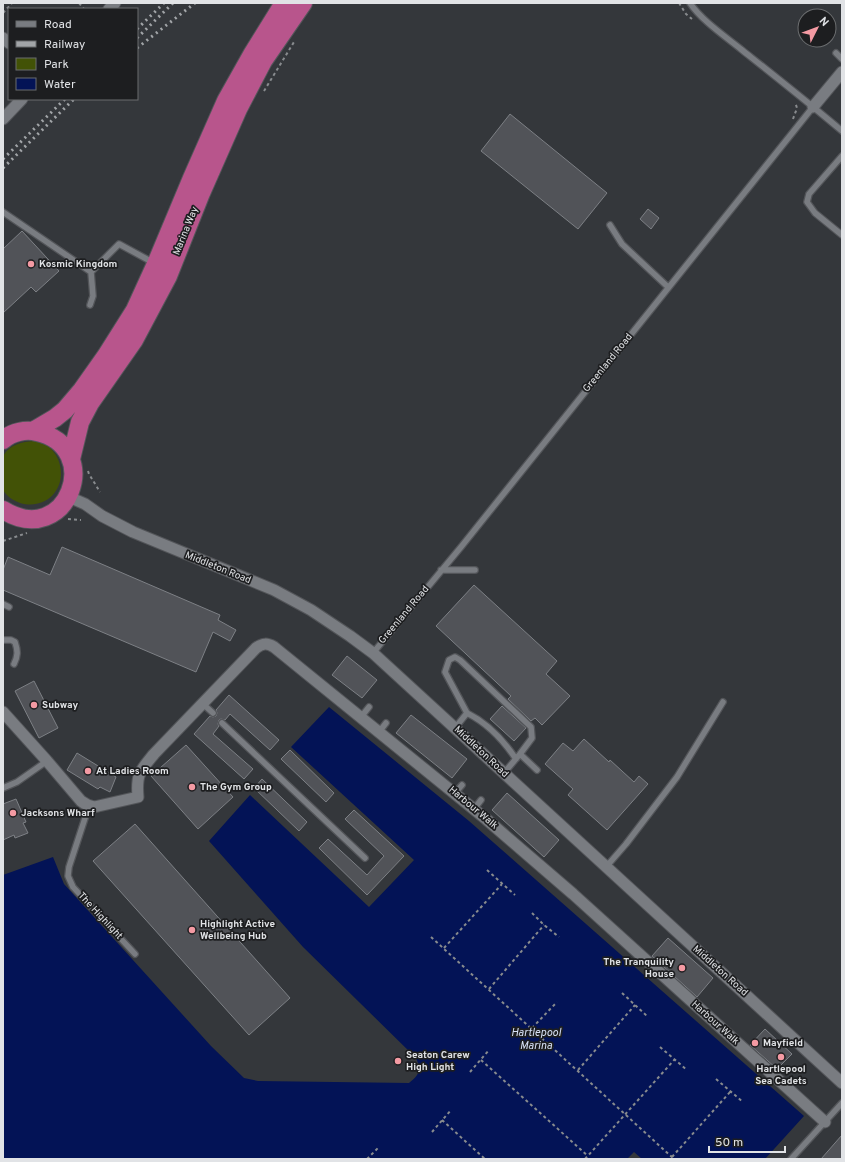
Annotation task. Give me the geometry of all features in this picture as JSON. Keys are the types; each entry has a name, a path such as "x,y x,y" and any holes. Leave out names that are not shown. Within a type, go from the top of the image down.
{"highway":[{"name":"Marina Way","path":"33,431 55,418 65,410 82,390 106,356 135,310 226,102 253,52 284,3"},
{"name":"Marina Way","path":"71,459 80,422 90,403 134,340 168,276 201,193 238,109 263,61 303,3"},
{"path":"3,440 6,437 19,432 33,431 45,433 56,439 65,448 71,459 74,472 73,484 61,507 51,514 39,518 26,519 3,527"},
{"path":"3,510 13,516 26,519"}],"street":[{"name":"Greenland Road","path":"813,107 842,72"},
{"path":"3,119 21,100"},
{"name":"Middleton Road","path":"68,496 85,504 102,516 133,532 274,590 311,610 373,653 842,1083"},
{"name":"Harbour Walk","path":"89,806 98,806 138,797 137,786 140,771 154,754 256,648 261,644 268,644 276,648 361,717 383,728 455,793 573,894 825,1122"},
{"path":"3,712 81,801 89,806"}],"lane":[{"path":"690,3 711,25 842,131"},
{"path":"836,53 842,59"},
{"name":"Greenland Road","path":"373,653 813,107"},
{"path":"842,156 810,194 807,202 815,213 842,235"},
{"path":"3,212 91,272"},
{"path":"610,225 622,244 668,287"},
{"path":"90,305 93,296 91,272 119,244 156,264"},
{"path":"441,570 475,570"},
{"path":"3,604 9,607"},
{"path":"3,640 11,640 16,646 18,657 14,664"},
{"path":"504,773 516,760 532,738 531,727 460,660 455,657 449,660 445,672 467,712 483,723 496,735 508,747 516,760"},
{"path":"606,867 626,844 677,777 723,702"},
{"path":"203,704 213,713"},
{"path":"361,717 368,707"},
{"path":"455,728 467,712"},
{"path":"222,722 365,858"},
{"path":"520,754 537,770"},
{"path":"3,788 17,782 47,761"},
{"path":"455,793 462,784"},
{"path":"474,809 481,800"},
{"name":"The Highlight","path":"89,806 69,867 68,876 73,887 135,954"},
{"path":"791,1159 842,1103"}],"path":[{"path":"3,13 12,3"},
{"path":"264,91 297,37"},
{"path":"87,468 100,492"},
{"path":"487,870 515,895"},
{"path":"444,948 502,884"},
{"path":"532,913 559,937"},
{"path":"489,989 544,925"},
{"path":"431,937 673,1158 730,1092"},
{"path":"622,993 648,1017"},
{"path":"532,1028 557,1002"},
{"path":"578,1070 635,1004"},
{"path":"660,1046 687,1070"},
{"path":"470,1072 489,1050"},
{"path":"585,1159 675,1059"},
{"path":"481,1060 588,1156"},
{"path":"716,1079 743,1102"},
{"path":"432,1132 451,1110"},
{"path":"442,1120 484,1159"},
{"path":"367,1159 378,1148"}],"green space":[{"path":"34,441 44,444 54,453 58,459 61,469 61,478 54,494 47,500 30,505 15,501 3,490 3,456 13,446"}],"water":[{"name":"Hartlepool Marina","path":"329,707 469,821 804,1116 765,1159 642,1159 634,1152 627,1159 3,1159 3,875 53,857 64,884 211,1046 244,1078 258,1081 409,1083 416,1077 419,1071 419,1065 415,1057 303,947 209,841 250,795 369,907 414,860 291,747"}],"building":[{"path":"510,114 607,193 578,229 481,151"},
{"path":"648,209 659,218 651,229 640,219"},
{"name":"Kosmic Kingdom","path":"22,231 59,271 36,292 31,287 3,313 3,249"},
{"path":"62,547 220,615 218,620 236,630 230,641 213,632 196,672 3,590 3,570 8,557 50,575"},
{"path":"474,585 557,661 546,674 570,696 542,725 535,718 531,721 508,699 511,696 436,626"},
{"path":"347,656 377,680 362,698 332,675"},
{"path":"34,681 58,728 39,738 15,691"},
{"path":"229,695 279,740 270,750 230,714 225,720 219,720 219,726 213,734 253,769 244,779 194,734 210,716 216,716 216,710"},
{"path":"502,706 526,728 514,741 490,719"},
{"path":"411,715 467,759 452,778 396,733"},
{"path":"584,739 634,782 639,776 648,784 607,830 568,795 573,789 545,764 563,743 573,751"},
{"name":"The Gym Group","path":"186,745 233,797 198,829 151,776"},
{"path":"290,750 334,793 326,802 281,759"},
{"name":"At Ladies Room","path":"77,753 116,777 110,792 100,787 98,789 67,770"},
{"path":"262,779 307,822 299,831 254,788"},
{"path":"507,793 559,840 544,857 492,810"},
{"name":"Jacksons Wharf","path":"16,799 26,822 23,823 28,833 15,838 14,835 3,840 3,804"},
{"path":"354,810 404,856 367,895 319,848 328,839 367,875 384,856 345,819"},
{"name":"Highlight Active Wellbeing Hub","path":"135,824 290,998 249,1035 93,861"},
{"name":"The Tranquility House","path":"668,938 713,978 697,997 652,956"},
{"path":"765,1029 792,1054 777,1069 750,1045"},
{"path":"842,1135 842,1159 821,1159"}],"railway":[{"path":"138,28 164,3"},
{"path":"138,37 173,3"},
{"path":"138,47 195,3"},
{"path":"3,159 64,100"},
{"path":"3,168 73,100"}],"place":[{"name":"Kosmic Kingdom","path":"31,264"},
{"name":"Subway","path":"34,705"},
{"name":"At Ladies Room","path":"88,771"},
{"name":"The Gym Group","path":"192,787"},
{"name":"Jacksons Wharf","path":"13,813"},
{"name":"Highlight Active Wellbeing Hub","path":"192,930"},
{"name":"The Tranquility House","path":"682,968"},
{"name":"Mayfield","path":"755,1043"},
{"name":"Hartlepool Sea Cadets","path":"781,1057"},
{"name":"Seaton Carew High Light","path":"398,1061"}]}
